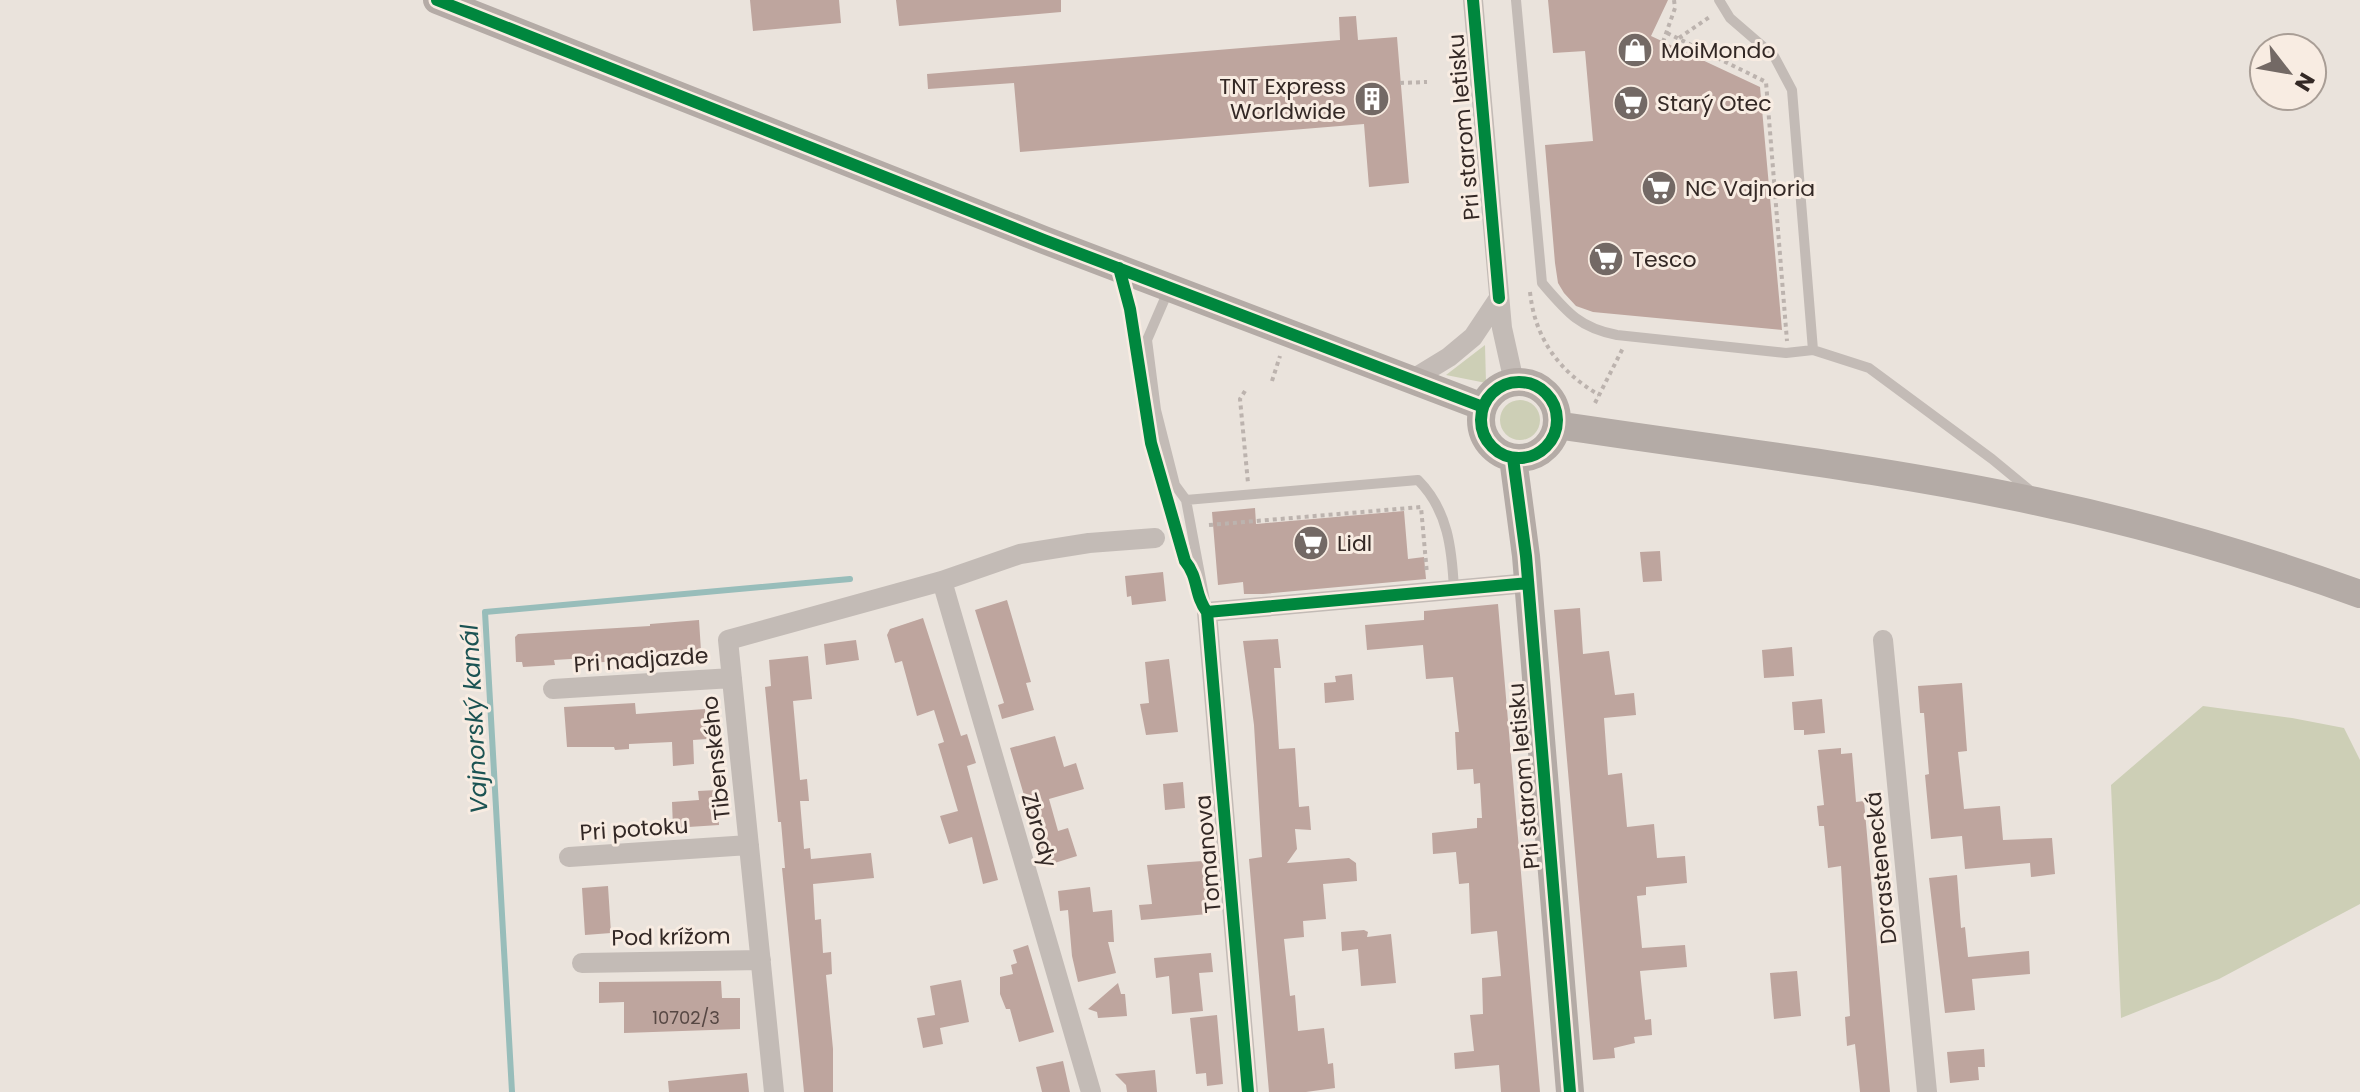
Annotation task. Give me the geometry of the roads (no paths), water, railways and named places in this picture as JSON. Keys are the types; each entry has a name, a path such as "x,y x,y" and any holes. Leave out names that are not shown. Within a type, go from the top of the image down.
{"main road":[{"path":"437,0 1044,240 1483,407"},
{"path":"1514,382 1530,383 1545,391 1554,404 1557,425 1553,439 1544,450 1532,457 1513,458 1497,452 1486,439 1481,423 1483,407 1492,393 1514,382"},
{"path":"1557,425 1826,464 2042,502 2216,547 2360,594"},
{"name":"Pri starom letisku","path":"1513,458 1528,583 1570,1092"}],"street":[{"name":"Pri starom letisku","path":"1473,0 1502,328 1514,382"},
{"path":"1413,379 1449,357 1473,337 1499,298"},
{"path":"942,581 1020,554 1089,543 1155,538"},
{"name":"Tibenského","path":"774,1092 728,640 942,581"},
{"name":"Zbrody","path":"942,581 1091,1092"},
{"path":"1207,612 1528,583"},
{"name":"Tomanova","path":"1207,612 1248,1092"},
{"name":"Dorastenecká","path":"1883,640 1927,1092"},
{"name":"Pri nadjazde","path":"553,689 732,678"},
{"name":"Pri potoku","path":"569,857 749,845"},
{"name":"Pod krížom","path":"582,963 761,960"}],"lane":[{"path":"1516,0 1542,283 1569,315 1597,331 1786,353 1813,350 1869,368 1992,459 2042,502"},
{"path":"1721,4 1745,32 1774,56 1792,90 1813,350"},
{"path":"1170,287 1147,340 1156,410 1175,485 1186,500 1207,612"},
{"path":"1186,500 1418,480 1430,492 1447,526 1454,590"}],"waterway":[{"name":"Vajnorský kanál","path":"512,1092 485,612 850,579"}],"place":[{"name":"MoiMondo","path":"1635,50"},
{"name":"TNT Express Worldwide","path":"1372,99"},
{"name":"Starý Otec","path":"1631,103"},
{"name":"NC Vajnoria","path":"1659,188"},
{"name":"Tesco","path":"1606,259"},
{"name":"Lidl","path":"1311,543"}]}
